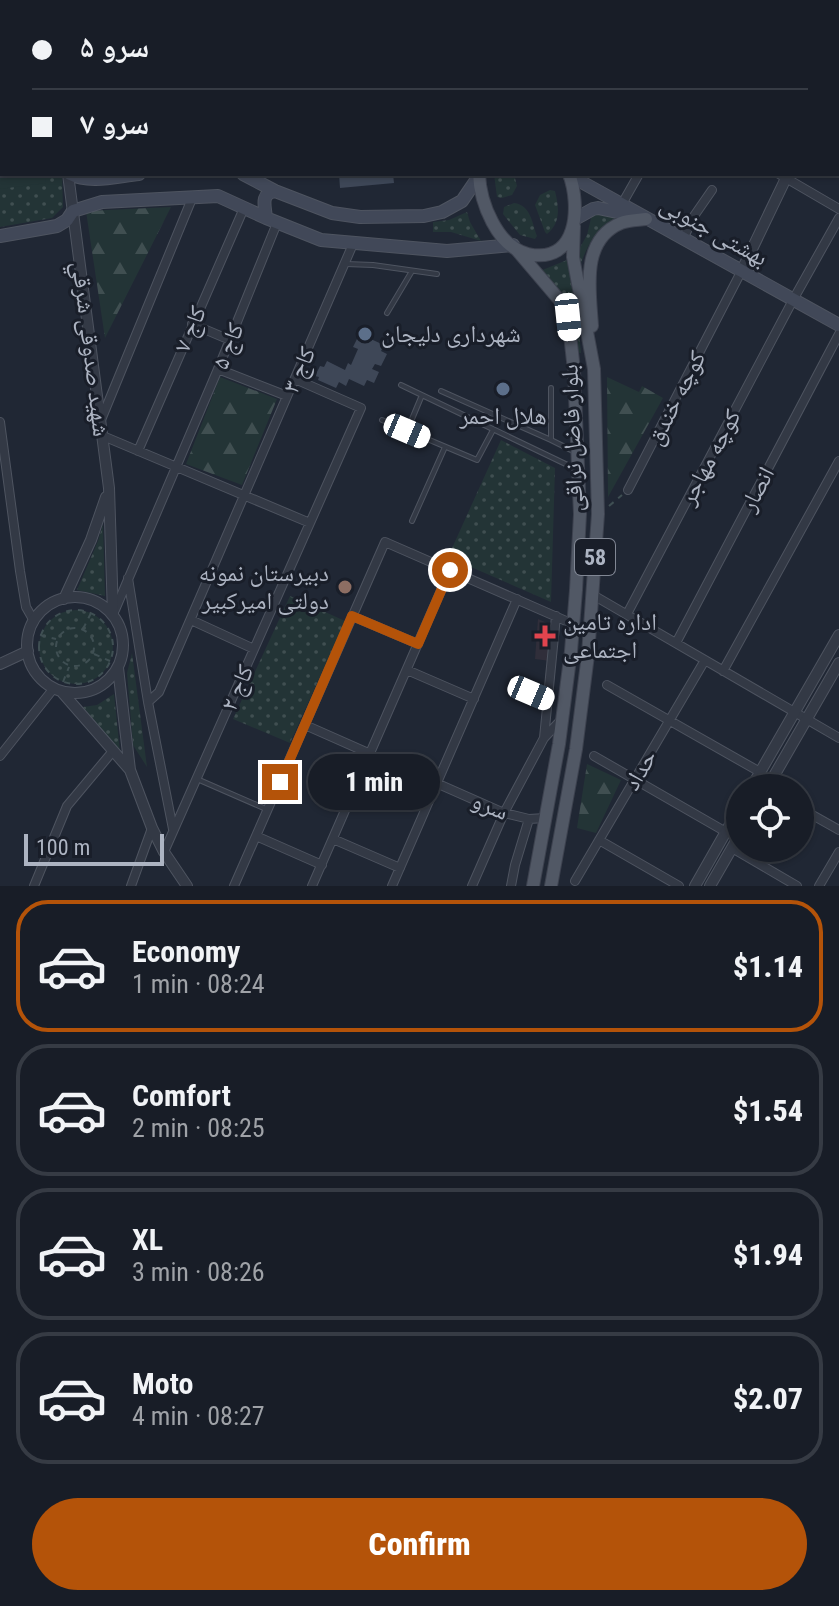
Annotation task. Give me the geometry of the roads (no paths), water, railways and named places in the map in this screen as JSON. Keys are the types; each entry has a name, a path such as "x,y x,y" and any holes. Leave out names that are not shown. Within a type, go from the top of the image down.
{"main road":[{"path":"73,176 121,176"},
{"path":"247,176 275,191 332,213 360,217 424,216 442,212 462,201 478,176"},
{"name":"بلوار فاضل نراقی","path":"479,176 483,202 490,219 562,303 568,317 574,370 580,514 573,624 562,719 533,886"},
{"name":"بلوار فاضل نراقی","path":"551,886 576,749 588,655 598,514 594,369 573,257 575,193 570,176"},
{"name":"بهشتی جنوبی","path":"573,176 839,325"},
{"path":"272,221 264,199 268,193 275,191"},
{"path":"0,236 57,226 67,220 73,211 102,202 193,196 218,196 321,240 447,251 514,247 528,254 545,255 560,248 575,223 593,209 646,219"},
{"path":"594,369 589,268 595,250 606,234 622,223 646,219"}],"street":[{"name":"شهید صدوقی شرقي","path":"69,176 109,488 113,615 123,640 123,654 114,664 130,770"},
{"path":"622,204 638,176"},
{"path":"741,272 784,176"},
{"path":"786,176 839,209"},
{"path":"683,239 712,190"},
{"path":"101,421 193,196"},
{"name":"کاج ۷","path":"138,451 244,208"},
{"name":"کوچه مهاجر","path":"627,614 839,218"},
{"name":"کاج ۵","path":"113,615 230,340 272,221"},
{"name":"کاج ۳","path":"148,702 159,692 353,244"},
{"name":"کوچه خندق","path":"628,490 741,272"},
{"path":"192,324 230,340"},
{"name":"انصار","path":"676,643 839,334"},
{"path":"218,369 287,396"},
{"name":"کاج ۲","path":"164,852 361,408 295,379"},
{"path":"0,422 26,607 34,621"},
{"path":"103,436 310,523"},
{"path":"723,671 839,461"},
{"path":"829,479 839,485"},
{"name":"شهید صدوقی شرقي","path":"64,599 91,540 109,488"},
{"path":"234,886 385,542 573,624"},
{"path":"312,886 450,570"},
{"path":"128,578 148,702 174,830"},
{"path":"593,595 839,738"},
{"path":"113,615 103,606 77,597 52,603 34,621 28,651 36,673 74,693 100,687 110,678 114,664"},
{"path":"392,886 517,599"},
{"path":"352,616 418,644"},
{"path":"544,738 556,616"},
{"path":"191,620 254,649"},
{"path":"607,685 760,772 839,635"},
{"path":"0,664 28,651"},
{"name":"حداد","path":"575,881 705,660"},
{"path":"775,774 839,663"},
{"path":"407,670 474,699"},
{"path":"59,687 130,770 152,828 187,886"},
{"path":"0,756 59,687"},
{"path":"472,886 504,813 544,738 562,719"},
{"name":"سرو","path":"305,725 504,813 529,819 545,818"},
{"path":"34,886 67,806 113,751"},
{"path":"594,756 726,832 695,886"},
{"path":"814,816 839,830"},
{"path":"511,886 529,819"},
{"path":"131,886 152,828"},
{"path":"256,836 322,865"},
{"path":"333,839 400,868"},
{"path":"599,840 679,886"},
{"path":"819,886 839,852"},
{"path":"710,886 726,858"},
{"path":"756,862 797,886"}],"lane":[{"path":"346,264 437,274"},
{"path":"387,313 412,271"},
{"path":"401,385 578,470"},
{"path":"551,388 551,440"},
{"path":"441,391 577,454"},
{"path":"407,431 422,395"},
{"path":"382,420 477,460 493,430"},
{"path":"412,521 445,447"},
{"path":"513,685 549,701"},
{"path":"196,779 268,810"}],"place":[{"name":"شهرداری دلیجان","path":"365,334"},
{"name":"هلال احمر","path":"503,389"},
{"name":"دبیرستان نمونه دولتی امیرکبیر","path":"345,587"},
{"name":"اداره تامین اجتماعی","path":"545,636"}]}
